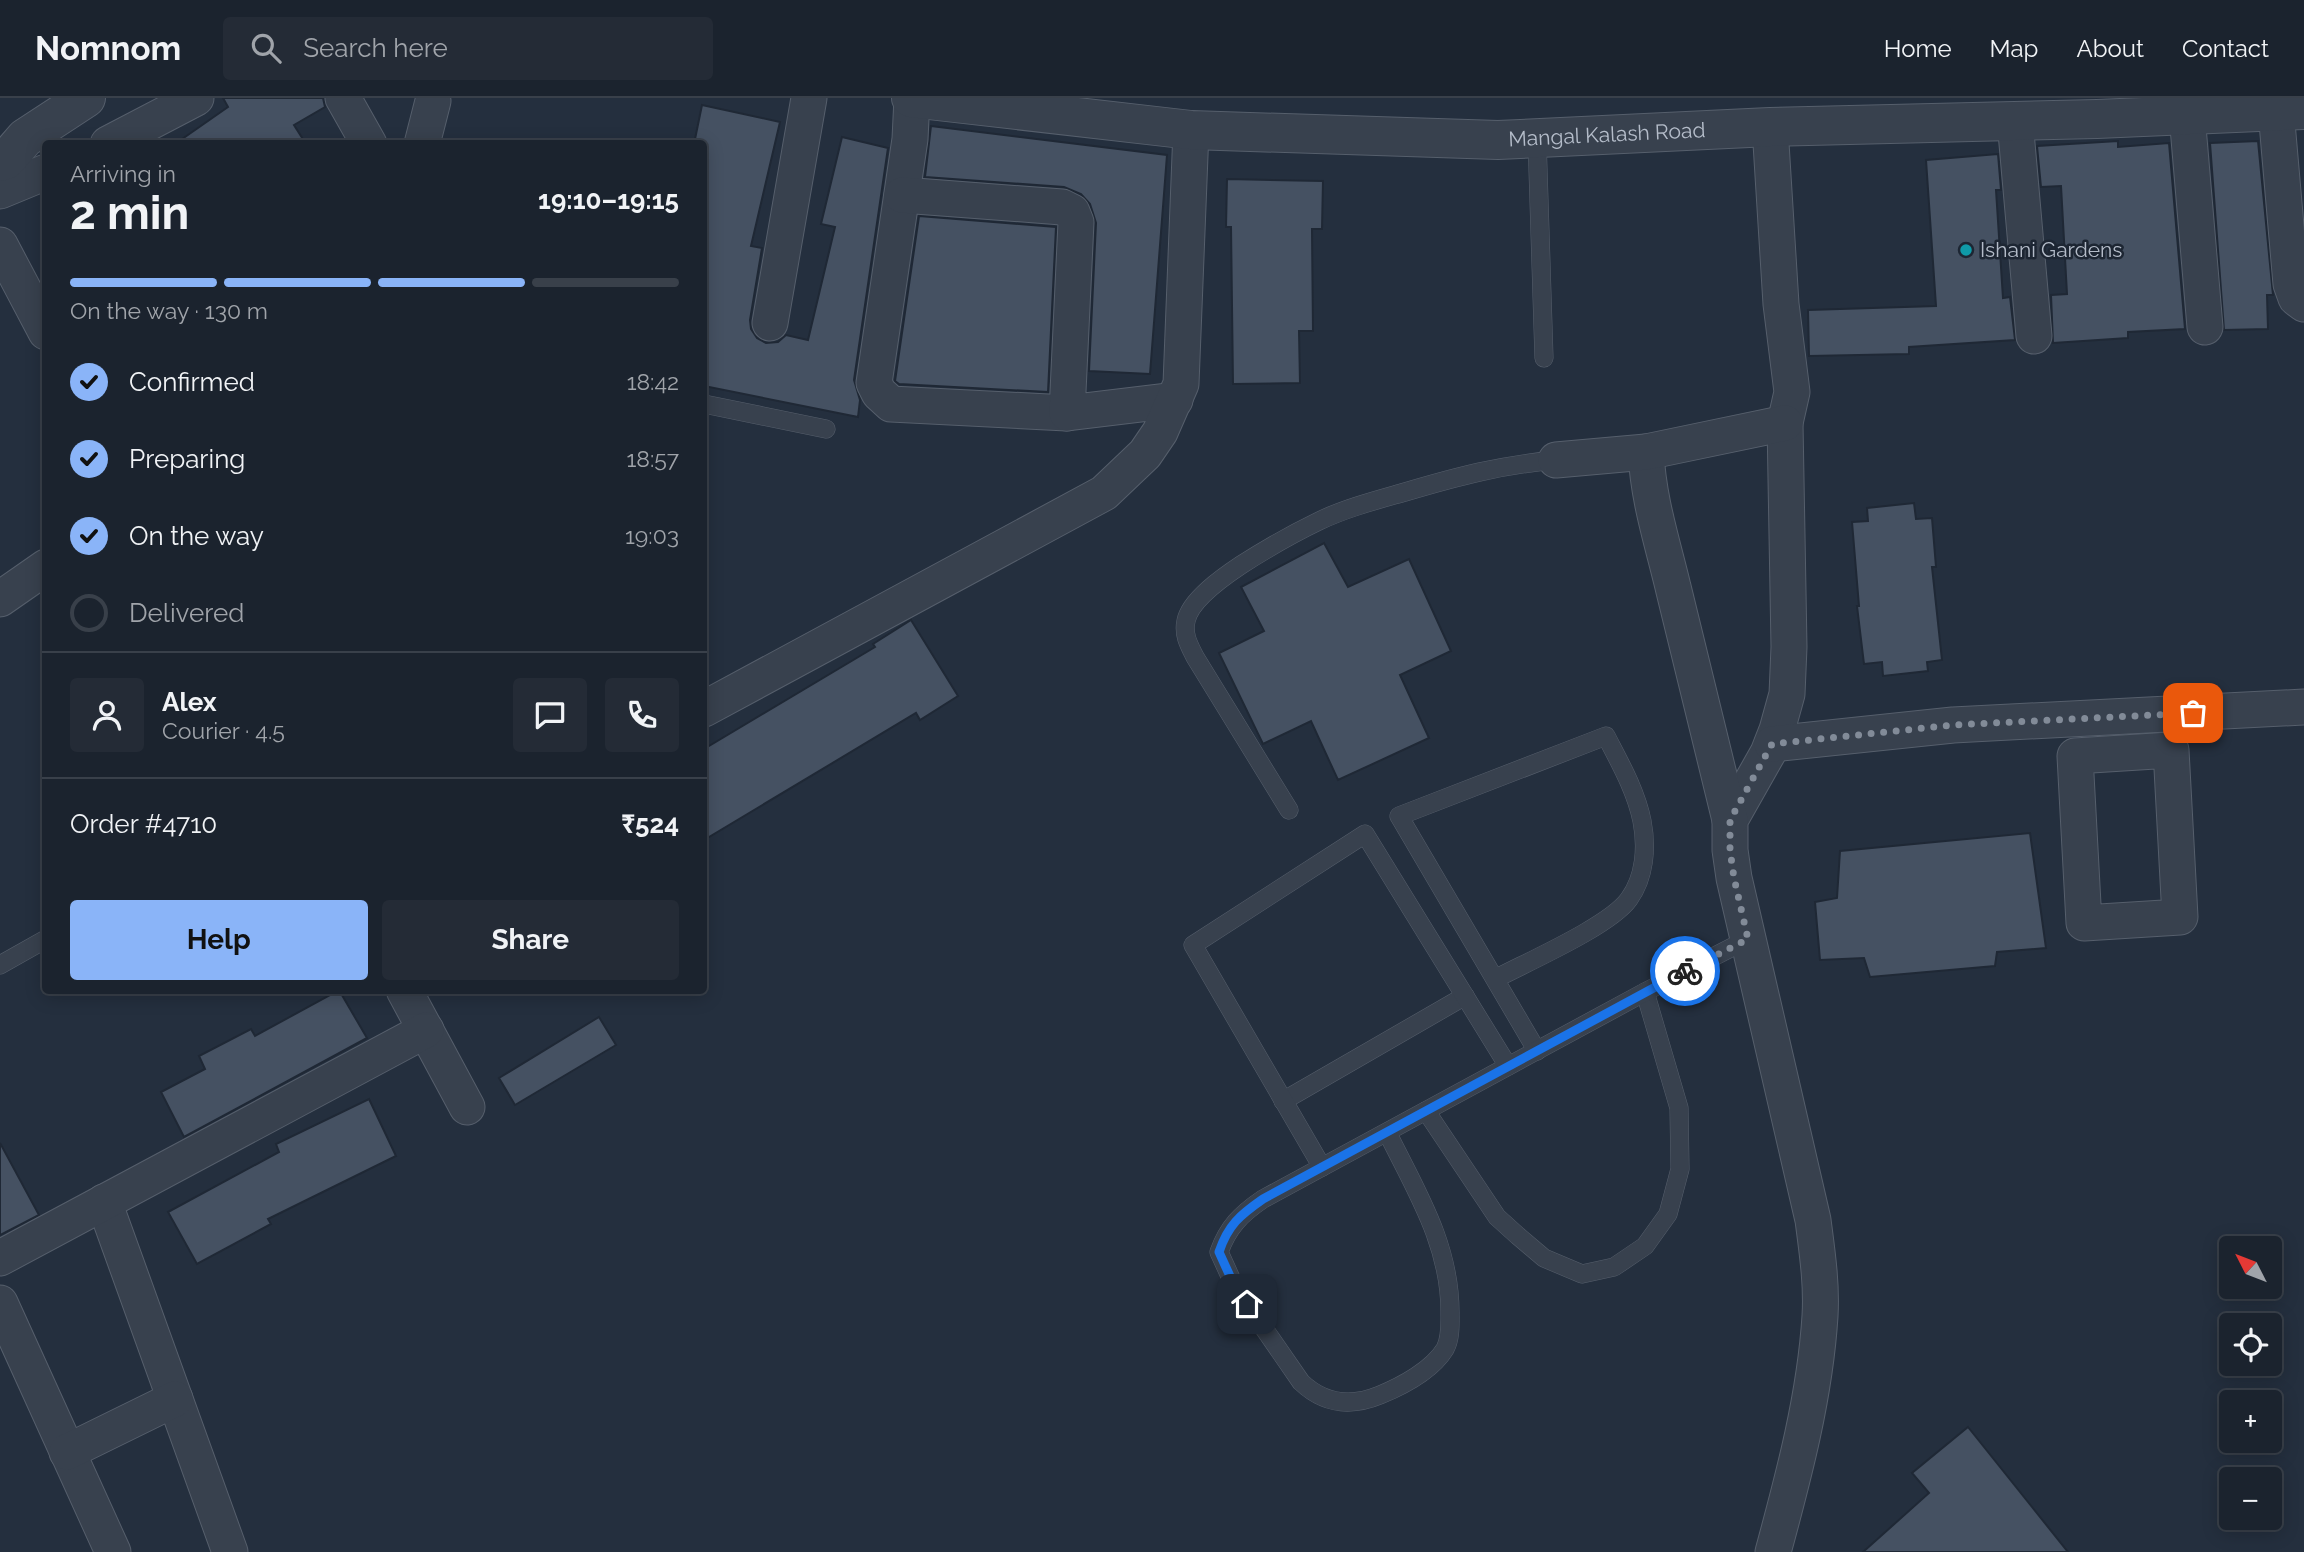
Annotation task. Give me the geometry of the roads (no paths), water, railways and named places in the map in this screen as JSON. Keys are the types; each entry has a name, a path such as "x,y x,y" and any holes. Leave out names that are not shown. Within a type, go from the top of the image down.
{"street":[{"path":"1,165 25,138 86,98"},
{"path":"116,140 196,98"},
{"path":"343,98 367,140"},
{"path":"769,323 810,98"},
{"path":"912,98 910,139 874,383 879,393 891,404 1068,413 1175,400"},
{"name":"Mangal Kalash Road","path":"912,98 1191,130 1498,140 1770,127 2290,111"},
{"path":"415,140 433,100"},
{"path":"2290,111 2291,284 2296,298 2304,304"},
{"path":"2187,115 2205,327"},
{"path":"2015,121 2034,336"},
{"path":"1730,820 1772,744 1787,694 1785,423 1792,393 1781,304 1770,127"},
{"path":"707,707 1104,493 1145,454 1160,432 1181,384 1191,130"},
{"path":"1,165 42,171"},
{"path":"902,195 1062,207 1072,212 1076,222 1068,413"},
{"path":"0,244 42,324"},
{"path":"1556,460 1646,452 1785,423"},
{"path":"1646,452 1653,516 1667,562 1730,820 1734,878 1813,1220 1819,1265 1820,1314 1813,1374 1803,1432 1773,1552"},
{"path":"0,599 42,570"},
{"path":"1772,744 1953,725 2304,707"},
{"path":"2081,718 2083,755"},
{"path":"2171,750 2180,917 2084,923 2075,756 2083,755 2171,750"},
{"path":"406,994 467,1107"},
{"path":"0,1258 426,1030"},
{"path":"104,1202 230,1552"},
{"path":"0,1303 113,1552"},
{"path":"68,1452 175,1399"}],"lane":[{"path":"1537,138 1544,358"},
{"path":"707,405 826,429"},
{"path":"1289,810 1195,657 1185,635 1186,619 1198,601 1220,578 1322,519 1367,502 1471,472 1510,464 1556,460"},
{"path":"1495,979 1606,919 1629,900 1641,877 1645,848 1642,821 1634,793 1606,736 1399,816 1537,1051"},
{"path":"1322,1167 1193,945 1365,834 1508,1066"},
{"path":"1387,1132 1436,1230 1445,1262 1450,1298 1450,1332 1446,1347 1437,1359 1408,1382 1378,1396 1348,1404 1325,1399 1301,1382 1234,1285 1219,1252 1226,1233 1241,1215 1263,1199 1645,992 1748,939"},
{"path":"0,965 42,941"},
{"path":"1426,1111 1497,1217 1526,1244 1544,1258 1582,1274 1614,1267 1645,1246 1668,1214 1680,1170 1679,1108 1645,992"},
{"path":"1283,1101 1465,996"}],"place":[{"name":"Ishani Gardens","path":"1966,250"}]}
